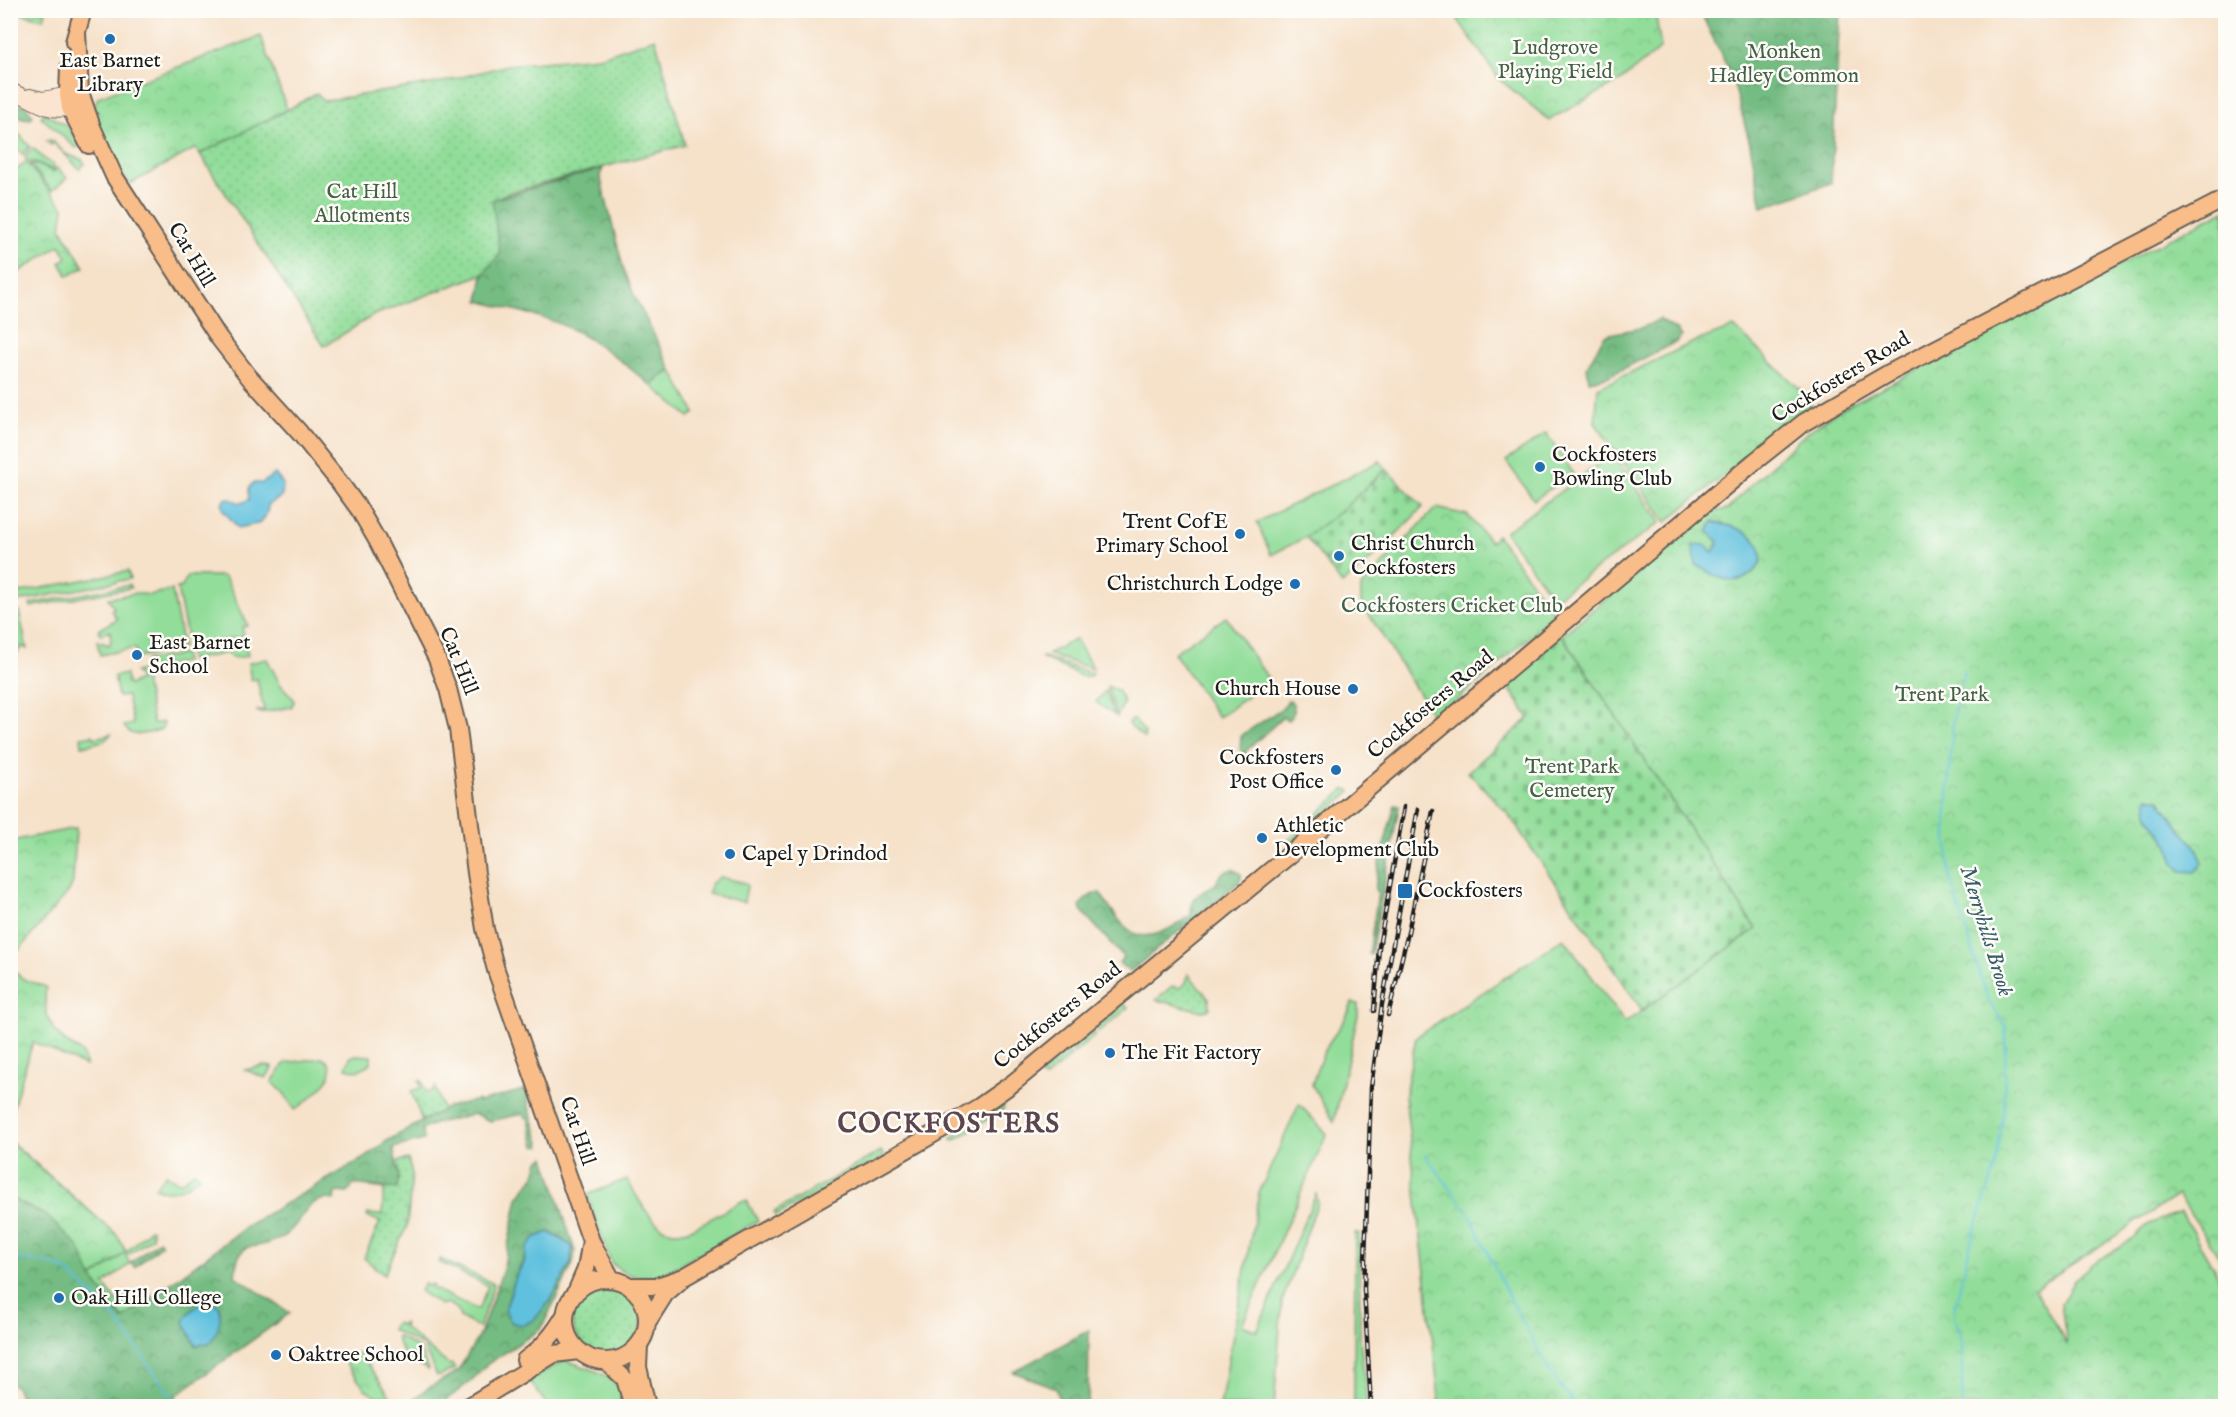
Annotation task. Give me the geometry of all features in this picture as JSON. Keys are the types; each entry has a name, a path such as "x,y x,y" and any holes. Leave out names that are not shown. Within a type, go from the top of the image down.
{"main road":[{"name":"Cat Hill","path":"83,10 77,32 72,98 92,127 114,176 219,338 249,377 306,440 359,509 437,659 448,689 458,729 478,889 496,970 591,1241 610,1278"},
{"path":"15,92 52,109 72,98"},
{"name":"Cockfosters Road","path":"630,1286 657,1286 684,1276 928,1137 979,1107 1013,1083 1280,863 1746,468 1803,423 1901,366 2226,198"},
{"name":"Cat Hill","path":"578,1290 586,1269 591,1241"},
{"name":"Cockfosters Road","path":"648,1321 665,1294 684,1276"},
{"path":"474,1403 554,1354 579,1352 594,1359 606,1361 624,1357 639,1346 644,1338 648,1321 642,1299 630,1286 610,1278 593,1280 578,1290 567,1305 565,1315 567,1335 579,1352"},
{"path":"474,1403 494,1383 542,1348 565,1315"},
{"path":"639,1346 638,1367 647,1407"},
{"path":"606,1361 625,1379 633,1407"}],"green space":[{"path":"18,10 46,11 44,19 18,13"},
{"name":"Ludgrove Playing Field","path":"1452,11 1655,11 1661,48 1620,81 1549,120 1499,79"},
{"name":"Monken Hadley Common","path":"1700,11 1840,11 1831,183 1762,207 1750,144 1732,77"},
{"path":"261,36 287,110 200,154 196,148 130,184 113,159 92,112 98,97"},
{"name":"Cat Hill Allotments","path":"655,38 685,145 508,193 492,200 500,254 483,274 374,315 324,346 200,154 317,93 323,101 443,82 508,65 599,57"},
{"path":"17,104 26,106 33,116 30,119 18,117 12,110"},
{"path":"44,113 68,126 80,145 76,148 41,117"},
{"path":"11,135 14,139 20,135 30,147 22,154 16,147 11,151"},
{"path":"51,140 66,154 82,160 85,164 79,169 54,143 51,145 47,141"},
{"path":"33,148 54,165 53,170 27,161 24,156"},
{"path":"26,162 64,208 61,228 84,267 68,276 60,263 67,257 60,245 11,277 11,174"},
{"path":"30,164 39,165 53,172 58,168 67,178 52,191"},
{"path":"603,168 600,176 623,267 634,295 672,371 658,378 652,386 606,350 565,326 479,301 483,274 500,254 491,200"},
{"name":"Trent Park","path":"2225,210 2225,1265 2178,1195 2034,1289 2067,1344 2061,1304 2074,1280 2094,1262 2123,1246 2149,1224 2181,1212 2225,1288 2225,1406 1440,1406 1405,1095 1416,1037 1564,938 1625,1023 1756,929 1562,635 1712,512 1728,509 1806,433 1841,409"},
{"path":"1659,319 1676,330 1681,336 1678,341 1607,377 1589,381 1587,367 1604,336 1645,326"},
{"path":"1734,327 1805,394 1811,405 1666,522 1595,423 1598,388 1694,342"},
{"path":"672,371 695,413 689,417 652,386 658,378"},
{"name":"Cockfosters Bowling Club","path":"1546,433 1573,473 1534,500 1506,461"},
{"path":"1612,454 1661,522 1554,599 1505,532"},
{"path":"1380,461 1386,469 1340,512 1306,537 1271,555 1257,522"},
{"path":"1386,469 1423,507 1375,556 1342,584 1306,537 1340,512"},
{"name":"Cockfosters Cricket Club","path":"1436,508 1467,515 1491,542 1497,535 1555,615 1435,719 1361,602 1361,587"},
{"path":"128,571 130,579 21,601 11,600 11,594"},
{"path":"187,576 222,576 226,579 248,626 242,627 244,636 189,647 177,588 182,587"},
{"path":"129,585 131,588 31,607 30,604"},
{"path":"172,590 183,647 138,657 135,648 100,655 97,641 109,645 111,641 110,631 101,634 98,630 117,619 111,610 114,608 108,598 137,593 149,595"},
{"path":"11,609 19,611 27,649 22,646 11,662"},
{"path":"1226,617 1270,681 1218,717 1174,653"},
{"name":"Trent Park Cemetery","path":"1562,635 1756,929 1642,1010 1508,814 1468,772 1529,718 1505,682"},
{"path":"1076,639 1093,669 1047,654"},
{"path":"245,642 248,656 237,658 229,656 228,653 190,660 189,653"},
{"path":"184,654 185,662 148,668 146,660"},
{"path":"1041,657 1093,674 1087,677 1081,676"},
{"path":"267,659 280,684 294,702 291,707 260,713 257,711 264,710 257,679 251,680 248,663"},
{"path":"143,670 153,724 164,722 160,730 135,734 124,726 133,724 127,696 118,697 114,676 126,674 127,683 130,685 141,679 135,672"},
{"path":"1107,686 1117,690 1124,702 1117,717"},
{"path":"1106,690 1114,715 1096,702"},
{"path":"1288,700 1294,706 1292,716 1288,720 1283,717 1245,752 1246,757 1243,755 1240,748 1241,736 1285,706"},
{"path":"1131,720 1135,720 1145,733 1144,738 1128,724"},
{"path":"111,734 104,741 82,746 81,737 93,735 94,738"},
{"path":"1344,790 1351,791 1292,844 1288,841"},
{"path":"1395,805 1399,806 1371,955 1369,954 1378,892 1375,889 1380,860"},
{"path":"76,828 73,882 69,891 11,959 11,841"},
{"path":"1233,869 1241,874 1237,884 1129,972 1119,963 1123,957 1081,910 1080,905 1086,898 1100,893 1129,930 1138,935 1148,936 1160,933 1191,915 1191,908 1198,895 1216,884 1222,874"},
{"path":"720,877 745,883 747,886 744,902 708,894 711,884"},
{"path":"11,959 19,976 46,987 45,1003 48,1018 60,1037 81,1053 85,1066 33,1042 11,1114"},
{"path":"1188,974 1209,998 1210,1008 1208,1010 1202,1011 1156,1000 1172,986 1179,988 1186,983"},
{"path":"1352,1003 1358,1004 1358,1015 1334,1122 1312,1085 1325,1049 1345,1019"},
{"path":"1124,1004 1128,1008 1099,1032 1096,1029"},
{"path":"1093,1032 1096,1035 1074,1053 1071,1049"},
{"path":"1068,1052 1071,1056 1044,1079 1040,1074"},
{"path":"371,1056 371,1063 357,1071 346,1068 350,1057"},
{"path":"322,1058 329,1064 331,1071 328,1078 316,1093 295,1110 283,1092 272,1082 285,1063"},
{"path":"263,1066 273,1067 266,1078 245,1070"},
{"path":"421,1080 427,1093 435,1090 435,1086 443,1110 422,1121 411,1091 421,1088 419,1081"},
{"path":"527,1089 529,1107 541,1146 535,1146 529,1120 523,1114 490,1121 475,1114 437,1123 422,1129 424,1140 393,1148 399,1174 397,1189 352,1184 347,1193 337,1192 334,1200 317,1201 281,1238 244,1249 238,1260 235,1276 290,1313 175,1396 181,1406 20,1406 20,1396 11,1383 11,1142 117,1235 126,1252 92,1278 123,1319 250,1224 366,1157 387,1141 448,1107 478,1100 479,1102"},
{"path":"1004,1104 1003,1110 955,1140 951,1139 960,1131"},
{"path":"1299,1104 1327,1134 1242,1325 1257,1331 1316,1194 1318,1202 1282,1302 1274,1406 1220,1406 1259,1193"},
{"path":"10,1142 117,1235 126,1252 92,1278 79,1247 47,1216 11,1198"},
{"path":"881,1151 884,1157 776,1216 774,1212"},
{"path":"545,1157 575,1251 573,1264 541,1329 486,1365 471,1381 438,1406 404,1406 458,1371 480,1334 503,1270 518,1198 535,1175 539,1161","holes":["549,1232 562,1238 571,1263 560,1281 505,1310 517,1274 534,1238"]},
{"path":"408,1159 412,1174 407,1226 384,1275 364,1258 380,1222 367,1216 368,1214 382,1215 384,1189 370,1187 397,1189 399,1174 396,1162"},
{"path":"195,1171 200,1176 179,1189 167,1191 155,1187 166,1174 180,1183"},
{"path":"627,1179 653,1220 664,1229 676,1232 688,1230 742,1201 747,1201 758,1221 662,1275 634,1276 622,1271 611,1262 587,1195"},
{"path":"150,1229 152,1237 126,1256 130,1264 104,1284 117,1302 128,1295 130,1297 134,1295 136,1298 146,1291 151,1298 123,1319 92,1278 126,1252"},
{"path":"1355,1233 1359,1233 1360,1338 1367,1406 1354,1406"},
{"path":"159,1240 162,1244 135,1267 131,1263"},
{"path":"440,1259 494,1284 479,1328 460,1317 457,1309 447,1303 440,1305 420,1291 424,1284 429,1286 431,1284 432,1288 478,1310 488,1286 439,1262"},
{"path":"607,1284 626,1290 636,1300 642,1319 636,1338 626,1348 607,1354 588,1348 578,1338 572,1319 578,1300 588,1290"},
{"path":"397,1323 401,1325 403,1323 405,1325 403,1327 455,1368 437,1376 423,1346 391,1329"},
{"path":"1089,1330 1088,1406 1061,1406 1056,1388 1013,1372"},
{"path":"397,1336 420,1349 428,1370 405,1357"},
{"path":"359,1352 396,1404 392,1405 365,1389 344,1362"},
{"path":"565,1360 607,1377 619,1389 624,1406 548,1406 529,1380"}],"water":[{"path":"275,474 283,484 282,496 268,505 267,513 261,523 238,528 223,510 222,503 227,498 241,503 249,500 249,488 253,483 262,483"},
{"path":"1712,522 1738,529 1755,540 1760,548 1762,561 1747,577 1732,581 1723,579 1696,565 1693,544 1705,545 1713,552 1719,542 1708,532"},
{"path":"2147,797 2159,799 2198,850 2203,863 2195,872 2181,871 2173,861 2168,845 2150,819"},
{"path":"549,1232 572,1246 571,1263 550,1301 535,1319 524,1325 512,1323 505,1310 517,1274 524,1263 527,1248 534,1238"},
{"path":"207,1301 219,1306 219,1325 211,1342 196,1346 184,1322 193,1309"}],"waterway":[{"name":"Merryhills Brook","path":"1962,1406 1962,1343 1953,1314 1971,1242 1995,1169 2004,1110 2006,1027 1988,1000 1950,878 1946,824 1953,720 1964,671"},
{"path":"1425,1155 1470,1215 1508,1295 1552,1375 1576,1406"},
{"path":"18,1259 49,1263 67,1271 115,1317 178,1406"}],"railway":[{"path":"1374,1011 1379,947 1404,807"},
{"path":"1371,1406 1364,1289 1371,1088 1382,1004 1418,809"},
{"path":"1388,1015 1433,811"}],"place":[{"name":"East Barnet Library","path":"110,39"},
{"name":"Cockfosters Bowling Club","path":"1540,467"},
{"name":"Trent CofE Primary School","path":"1240,534"},
{"name":"Christ Church Cockfosters","path":"1339,556"},
{"name":"Christchurch Lodge","path":"1295,584"},
{"name":"East Barnet School","path":"137,655"},
{"name":"Church House","path":"1353,689"},
{"name":"Cockfosters Post Office","path":"1336,770"},
{"name":"Athletic Development Club","path":"1262,838"},
{"name":"Capel y Drindod","path":"730,854"},
{"name":"Cockfosters","path":"1405,891"},
{"name":"The Fit Factory","path":"1110,1053"},
{"name":"Oak Hill College","path":"59,1298"},
{"name":"Oaktree School","path":"276,1355"}],"district":[{"name":"COCKFOSTERS","path":"949,1125"}]}
